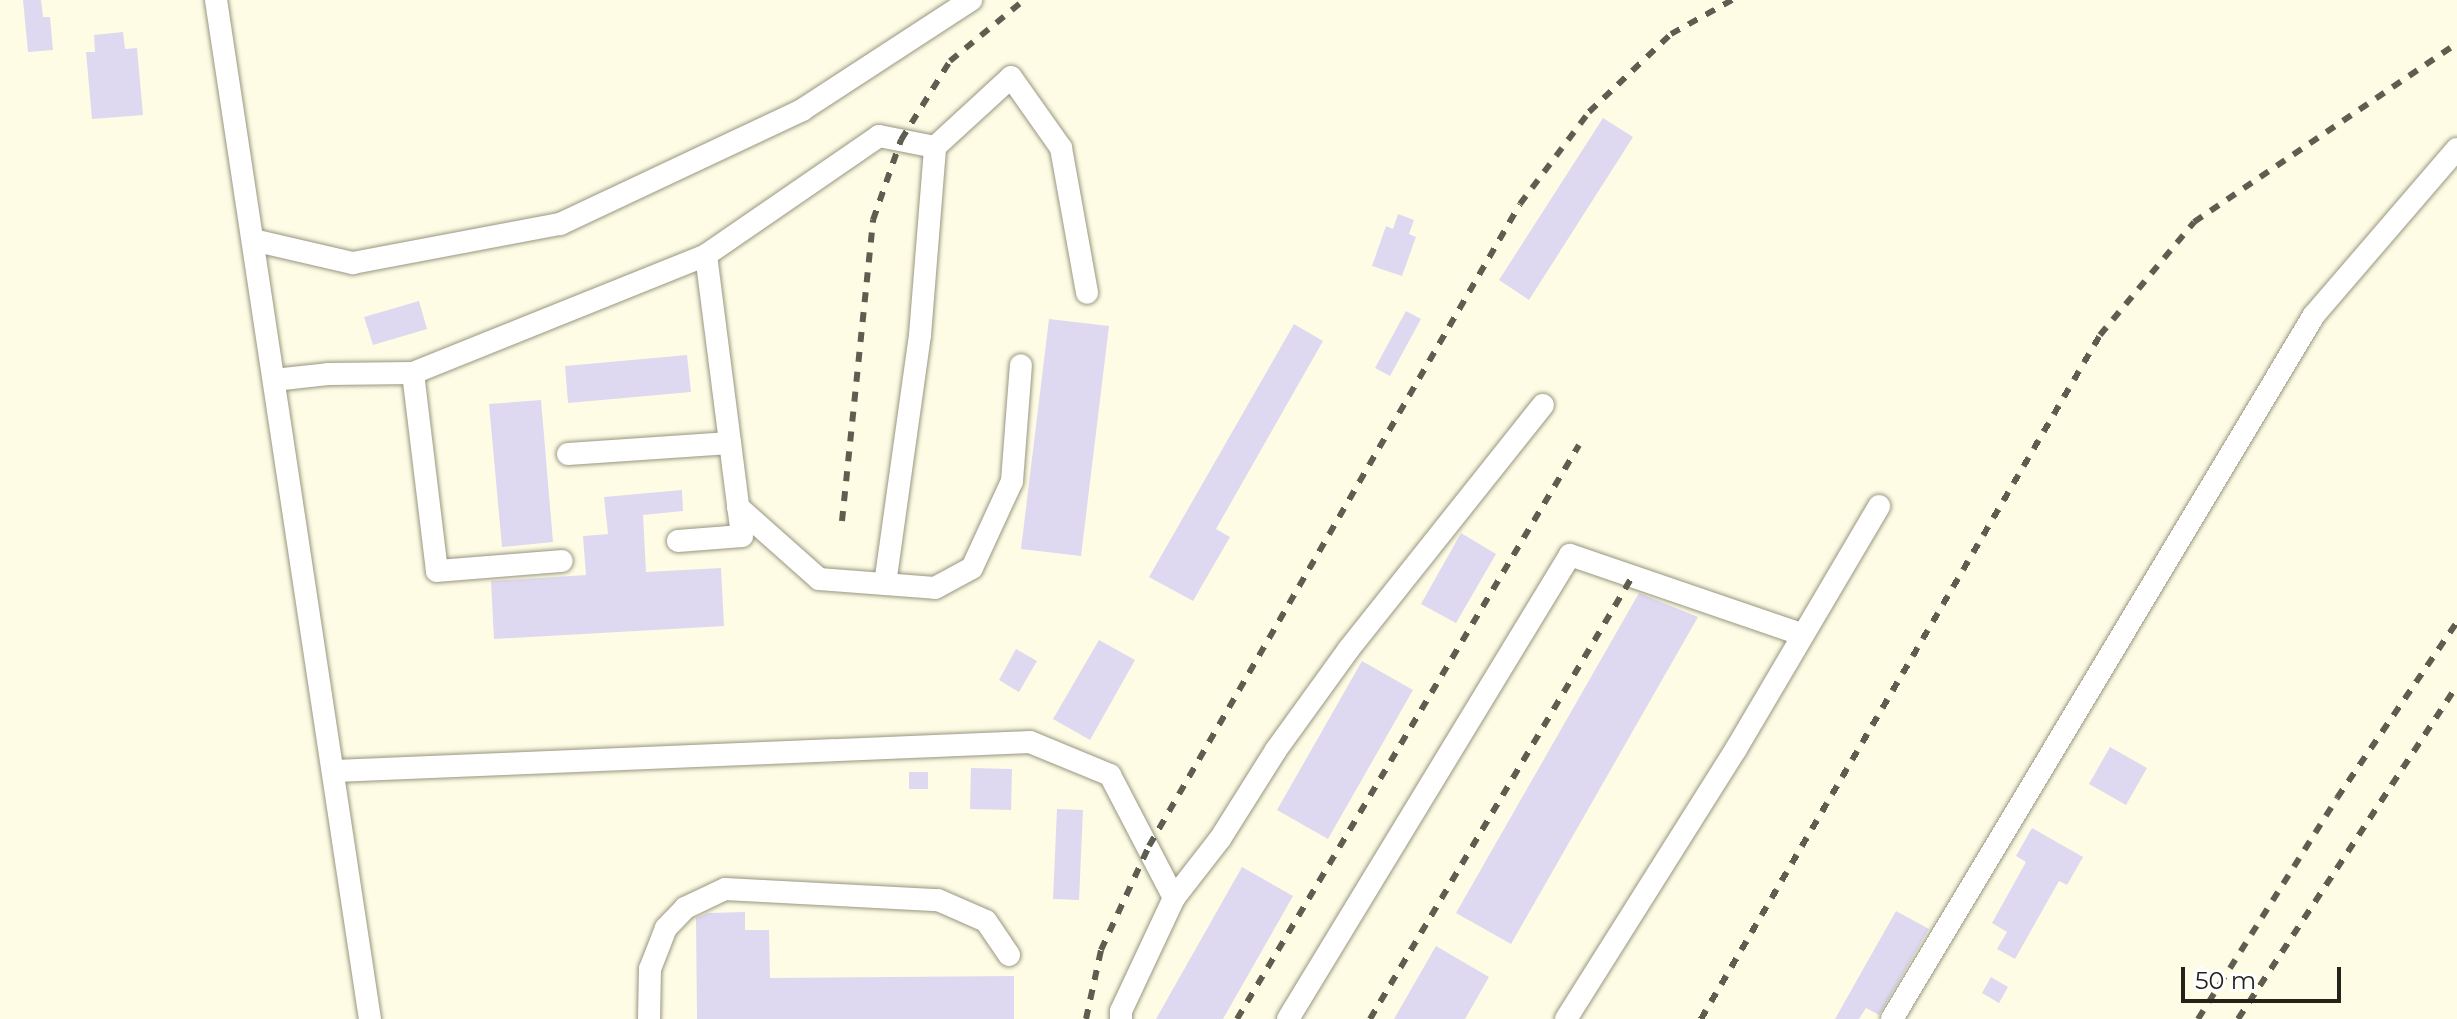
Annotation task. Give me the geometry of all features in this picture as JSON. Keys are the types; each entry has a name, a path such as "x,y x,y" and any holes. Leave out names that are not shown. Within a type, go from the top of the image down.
{"street":[{"path":"216,0 335,771 370,1019"},
{"path":"253,240 353,263 560,224 802,110 971,0"},
{"path":"885,584 920,335 935,147 1011,77 1061,148 1087,293"},
{"path":"274,380 328,374 413,373 706,255 879,136 935,147"},
{"path":"1892,1019 2314,315 2457,149"},
{"path":"678,541 742,536 706,255"},
{"path":"738,507 819,579 935,588 972,568 1012,481 1021,365"},
{"path":"413,373 437,571 562,561"},
{"path":"1121,1019 1121,1011 1174,898 1220,839 1276,750 1348,650 1543,405"},
{"path":"568,454 730,443"},
{"path":"1566,1019 1736,749 1879,506"},
{"path":"1288,1019 1570,555 1803,635"},
{"path":"335,771 1030,742 1110,775 1174,898"},
{"path":"649,1019 650,969 666,928 685,908 725,889 938,900 986,921 1009,955"}],"building":[{"path":"23,0 41,0 43,17 50,17 53,50 28,52"},
{"path":"123,32 125,49 137,48 143,115 92,119 86,52 95,52 94,35"},
{"path":"1603,118 1633,137 1529,300 1499,280"},
{"path":"1398,214 1414,220 1409,234 1416,237 1402,276 1372,266 1386,226 1393,229"},
{"path":"419,301 427,329 373,345 364,317"},
{"path":"1406,311 1421,319 1390,376 1375,368"},
{"path":"1049,319 1109,326 1081,556 1021,549"},
{"path":"1294,324 1323,341 1216,529 1230,537 1193,601 1149,577"},
{"path":"687,355 691,392 568,403 565,366"},
{"path":"541,400 553,542 502,547 489,404"},
{"path":"682,490 683,511 643,515 646,572 721,568 724,626 494,639 491,581 586,575 583,536 608,534 604,497"},
{"path":"1461,533 1496,554 1456,623 1421,604"},
{"path":"1639,593 1698,617 1511,944 1456,913"},
{"path":"1099,640 1135,660 1090,740 1053,719"},
{"path":"1016,649 1037,661 1019,692 999,680"},
{"path":"1362,661 1413,690 1328,839 1277,810"},
{"path":"2110,747 2147,768 2126,805 2089,784"},
{"path":"971,768 1012,769 1011,810 970,809"},
{"path":"909,772 928,772 928,789 909,789"},
{"path":"1057,809 1083,810 1079,900 1053,899"},
{"path":"2032,828 2083,857 2067,885 2059,881 2015,959 1997,949 2007,932 1992,923 2026,862 2016,856"},
{"path":"1242,867 1293,896 1223,1019 1156,1019"},
{"path":"1896,911 1929,929 1879,1015 1866,1008 1859,1019 1835,1019"},
{"path":"745,912 745,930 769,930 770,978 1014,976 1014,1019 697,1019 696,918 708,913"},
{"path":"1436,946 1489,977 1465,1019 1394,1019"},
{"path":"1991,977 2008,987 1999,1003 1982,993"}],"railway":[{"path":"842,521 873,220 901,140 950,61 1024,0"},
{"path":"1086,1019 1101,950 1149,846 1520,204 1589,112 1671,34 1732,0"},
{"path":"1701,1019 2100,335 2194,222 2457,43"},
{"path":"1237,1019 1579,445"},
{"path":"1370,1019 1632,577"},
{"path":"2198,1019 2337,798 2457,622"},
{"path":"2238,1019 2457,686"}]}
